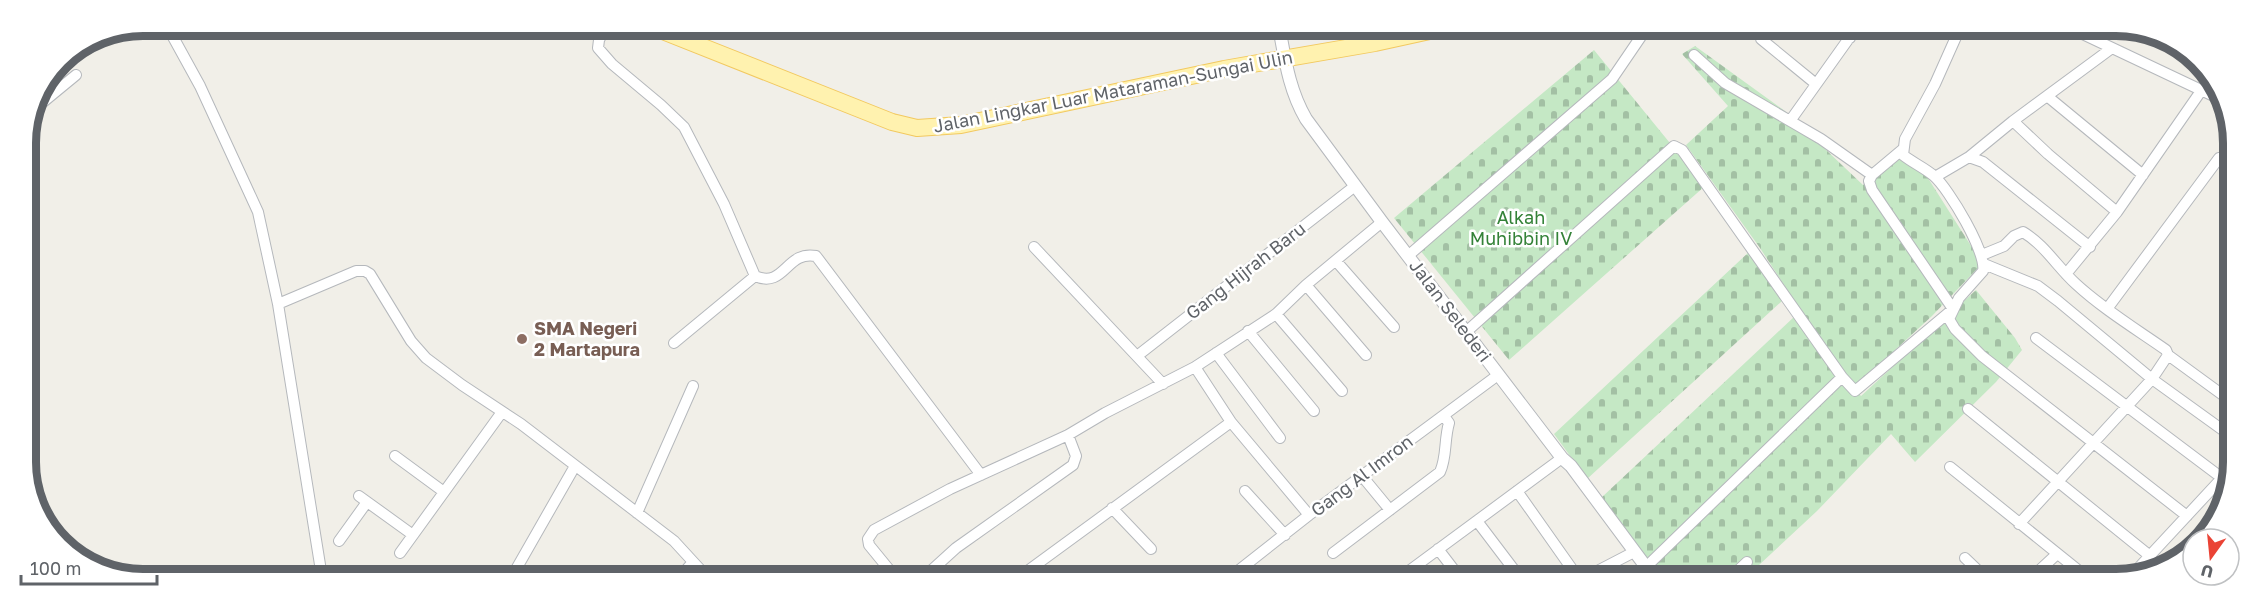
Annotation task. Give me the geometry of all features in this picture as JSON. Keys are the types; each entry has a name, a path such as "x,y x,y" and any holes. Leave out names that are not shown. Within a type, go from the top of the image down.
{"main road":[{"name":"Jalan Lingkar Luar Mataraman-Sungai Ulin","path":"677,36 892,122 917,129 961,125 1224,69 1407,36"}],"street":[{"path":"172,36 200,86 253,197 262,224 278,304 321,569"},
{"path":"601,36 598,48 612,64 662,105 684,127 724,204 755,276 772,279 797,257 816,256 981,475"},
{"name":"Jalan Selederi","path":"1281,36 1296,101 1306,119 1498,375 1562,458 1571,466 1646,567"},
{"path":"1375,43 1379,36"},
{"path":"1408,255 1612,80 1641,36"},
{"path":"1790,121 1850,38 1847,36"},
{"path":"1956,36 1935,84 1905,139 1904,155 1935,177 1949,192 1983,260 2038,286 2152,379 2223,430"},
{"path":"2087,36 2212,96"},
{"path":"1761,39 1816,84"},
{"path":"1935,177 1969,158 2013,121 2112,48"},
{"path":"1694,56 1725,83 1826,142 1872,174"},
{"path":"44,101 76,75"},
{"path":"2066,274 2117,212 2201,91"},
{"path":"2047,96 2143,175"},
{"path":"2013,121 2117,212"},
{"path":"1466,332 1674,146 1682,150 1842,377 1856,391 1953,309"},
{"path":"1903,149 1872,174 1869,181 1872,190 1953,309"},
{"path":"1969,158 1983,162 1993,169 2090,247"},
{"path":"2107,309 2219,158"},
{"name":"Gang Hijrah Baru","path":"1137,356 1355,186"},
{"path":"887,569 869,545 871,533 981,475 1068,435 1105,413 1195,367 1276,314 1306,285 1382,222"},
{"path":"2187,516 1982,356 1955,329 1949,319 1959,298 1980,274 1983,260 2014,236 2023,232 2094,299 2166,350 2168,355 2223,395"},
{"path":"1034,247 1163,384"},
{"path":"1336,261 1394,327"},
{"path":"278,304 356,271 365,271 370,274 411,340 426,358 638,513 674,541 700,569"},
{"path":"674,343 755,276"},
{"path":"1306,285 1366,356"},
{"path":"1276,314 1342,391"},
{"path":"1248,331 1314,411"},
{"path":"2036,338 2222,475"},
{"path":"1216,353 1280,438"},
{"path":"2019,524 2152,379 2168,355"},
{"path":"1195,367 1232,422 1309,515"},
{"name":"Gang Al Imron","path":"1241,569 1309,515 1498,375"},
{"path":"1646,567 1842,377"},
{"path":"638,513 693,386"},
{"path":"1968,409 2150,556"},
{"path":"400,553 502,412"},
{"path":"1333,553 1440,472 1444,464 1445,437 1449,423 1444,416"},
{"path":"1030,569 1232,422"},
{"path":"933,569 956,548 1073,465 1076,456 1068,435"},
{"path":"395,456 444,492"},
{"path":"1411,569 1562,458"},
{"path":"516,569 575,465"},
{"path":"1950,467 2076,569"},
{"path":"1362,476 1390,510"},
{"path":"2141,566 2187,516 2220,485"},
{"path":"1245,491 1285,535"},
{"path":"1517,491 1572,569"},
{"path":"339,541 363,499 413,535"},
{"path":"1112,508 1151,549"},
{"path":"1477,521 1513,569"},
{"path":"1438,549 1453,569"},
{"path":"1601,569 1634,552"},
{"path":"2041,569 2057,554"},
{"path":"1965,558 1977,569"},
{"path":"687,569 693,562"},
{"path":"1740,569 1747,562"}],"green space":[{"path":"1695,46 1785,111 1863,185 1901,153 1919,164 1980,260 1978,268 1932,316 1856,386 1841,373 1760,248 1686,145 1728,106 1682,54"},
{"name":"Alkah Muhibbin IV","path":"1594,50 1705,186 1509,360 1394,218"},
{"path":"1750,251 1782,301 1587,479 1554,434"},
{"path":"1976,290 2022,350 1996,382 1915,462 1891,434 1817,511 1755,569 1654,569 1601,498 1795,316 1817,348 1861,396"}],"place":[{"name":"SMA Negeri 2 Martapura","path":"522,339"}]}
